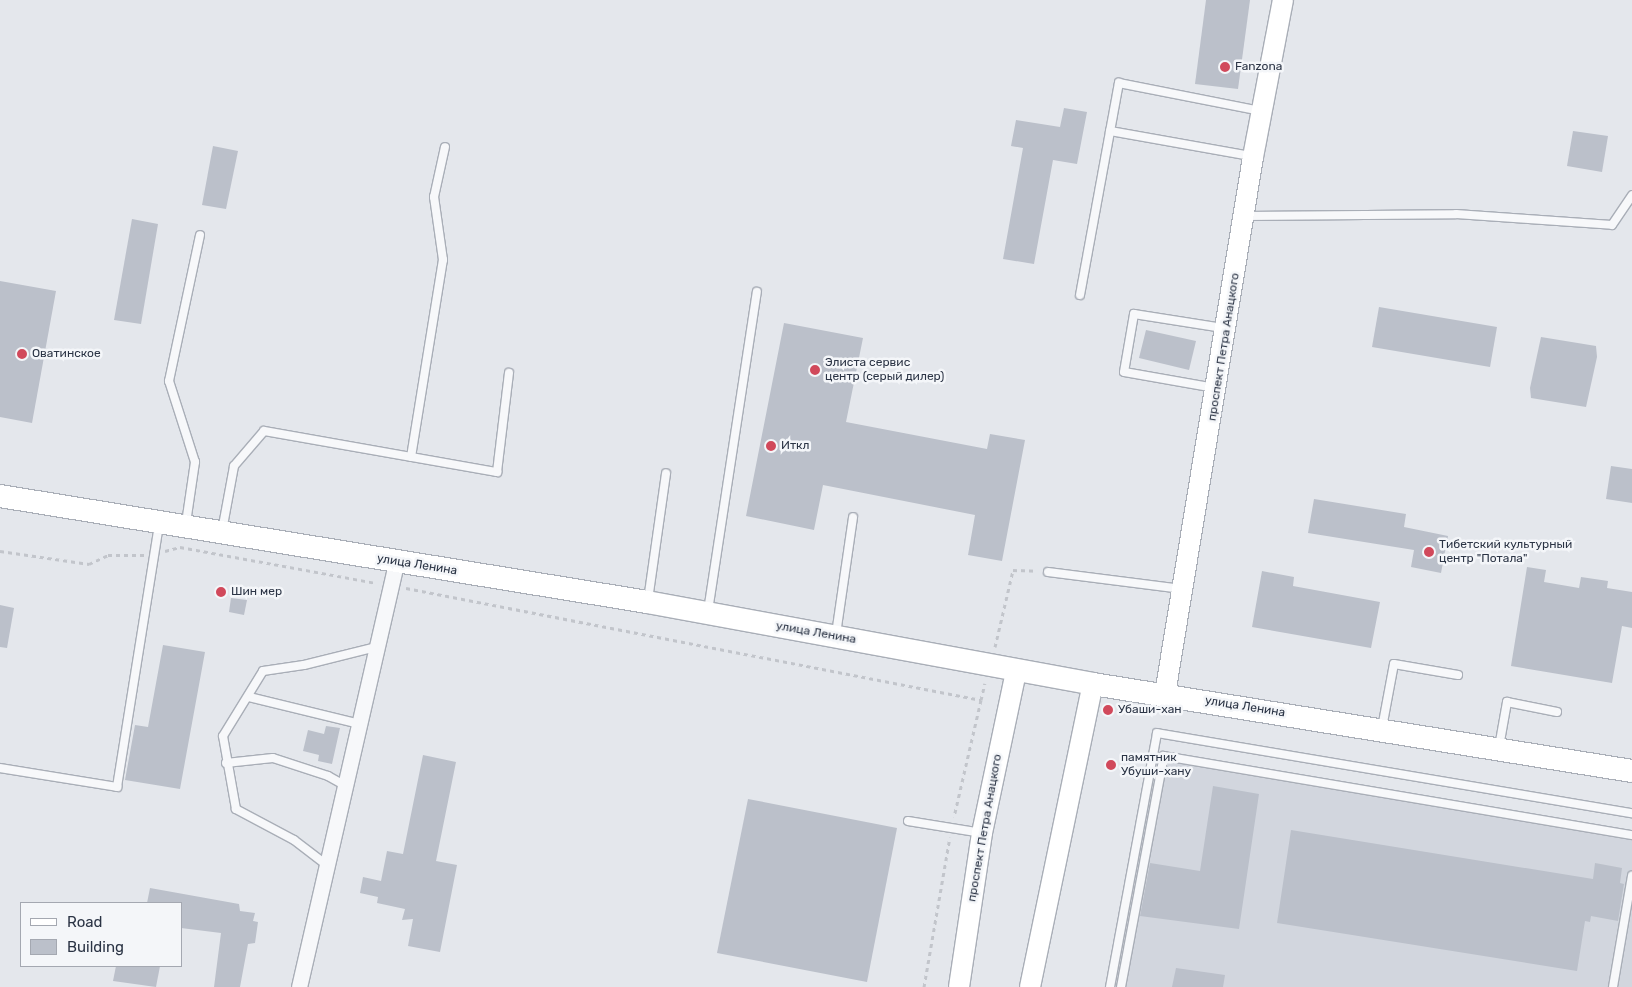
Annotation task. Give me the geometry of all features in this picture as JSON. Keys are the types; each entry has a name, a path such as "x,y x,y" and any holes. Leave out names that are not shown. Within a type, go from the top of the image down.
{"main road":[{"name":"проспект Петра Анацкого","path":"1164,694 1227,328 1253,157 1283,0"},
{"name":"улица Ленина","path":"0,496 186,528 648,602 1093,684 1632,771"},
{"name":"проспект Петра Анацкого","path":"959,987 982,833 1016,671"},
{"path":"1030,987 1093,684"}],"street":[{"path":"299,987 396,562"}],"lane":[{"path":"1080,296 1119,83 1263,111"},
{"path":"1110,131 1253,157"},
{"path":"410,457 443,260 434,197 445,147"},
{"path":"1244,216 1456,214 1612,225 1632,195"},
{"path":"186,528 195,462 169,381 200,235"},
{"path":"707,613 757,292"},
{"path":"1217,388 1124,372 1134,314 1227,328"},
{"path":"221,533 234,466 264,431 497,472 509,373"},
{"path":"648,602 666,473"},
{"path":"836,636 853,517"},
{"path":"0,768 117,787 159,523"},
{"path":"1048,572 1182,589"},
{"path":"328,866 294,840 236,810 226,763 223,736 249,697 263,671 304,665 377,647"},
{"path":"1381,730 1394,664 1458,675"},
{"path":"249,697 360,724"},
{"path":"1498,749 1508,702 1557,712"},
{"path":"1110,987 1157,733 1632,813"},
{"path":"1121,987 1164,756 1632,835"},
{"path":"226,763 273,758 328,776 346,786"},
{"path":"908,821 982,833"},
{"path":"1613,987 1632,876"}],"path":[{"path":"0,551 89,564 108,555 131,557 180,548 390,585 981,700"},
{"path":"994,647 1014,570 1048,572"},
{"path":"924,987 951,828 985,683"}],"shaded area":[{"path":"1164,756 1632,835 1632,987 1121,987"}],"building":[{"path":"1206,0 1250,0 1238,89 1195,84"},
{"path":"1064,108 1087,112 1077,164 1053,160 1034,264 1003,259 1023,148 1011,146 1016,120 1060,127"},
{"path":"1573,131 1608,136 1602,172 1567,166"},
{"path":"213,146 238,151 226,209 202,205"},
{"path":"132,219 158,224 141,324 114,320"},
{"name":"Оватинское","path":"0,281 56,291 32,423 0,417"},
{"path":"1379,307 1497,327 1490,367 1372,347"},
{"path":"784,323 863,338 846,422 987,449 990,434 1025,440 1002,561 968,555 975,515 823,485 814,530 746,516"},
{"path":"1146,330 1196,341 1189,370 1139,358"},
{"path":"1541,337 1596,346 1597,357 1586,407 1531,398 1530,388"},
{"path":"1611,466 1632,469 1632,503 1606,499"},
{"path":"1314,499 1406,514 1404,527 1448,536 1441,573 1411,567 1414,550 1308,533"},
{"path":"1527,567 1546,570 1544,582 1579,588 1581,577 1608,581 1607,588 1632,592 1632,628 1622,626 1612,683 1511,666"},
{"path":"1262,571 1294,577 1293,586 1380,602 1371,648 1252,627"},
{"path":"231,598 247,600 244,615 229,612"},
{"path":"0,605 14,608 7,648 0,647"},
{"path":"163,645 205,652 180,789 125,780 135,725 148,727"},
{"path":"326,726 340,728 332,764 318,761 319,755 303,751 308,730 324,734"},
{"path":"423,755 456,762 436,861 457,865 440,952 408,946 413,919 402,920 405,909 377,903 378,897 360,893 363,877 381,881 387,851 403,854"},
{"path":"1213,786 1259,794 1239,929 1140,916 1150,863 1200,871"},
{"path":"748,799 897,828 867,982 717,953"},
{"path":"1291,830 1593,879 1595,863 1622,868 1620,883 1624,884 1618,921 1591,916 1590,922 1585,921 1577,971 1277,923"},
{"path":"150,888 239,904 240,911 255,913 253,921 258,922 255,943 248,944 240,987 214,987 221,933 182,928 182,902 147,902"},
{"path":"116,967 160,967 156,987 113,981"},
{"path":"1176,968 1225,975 1223,987 1172,987"}],"place":[{"name":"Fanzona","path":"1225,67"},
{"name":"Оватинское","path":"22,354"},
{"name":"Элиста сервис центр (серый дилер)","path":"815,370"},
{"name":"Иткл","path":"771,446"},
{"name":"Тибетский культурный центр \"Потала\"","path":"1429,552"},
{"name":"Шин мер","path":"221,592"},
{"name":"Убаши-хан","path":"1108,710"},
{"name":"памятник Убуши-хану","path":"1111,765"}]}
